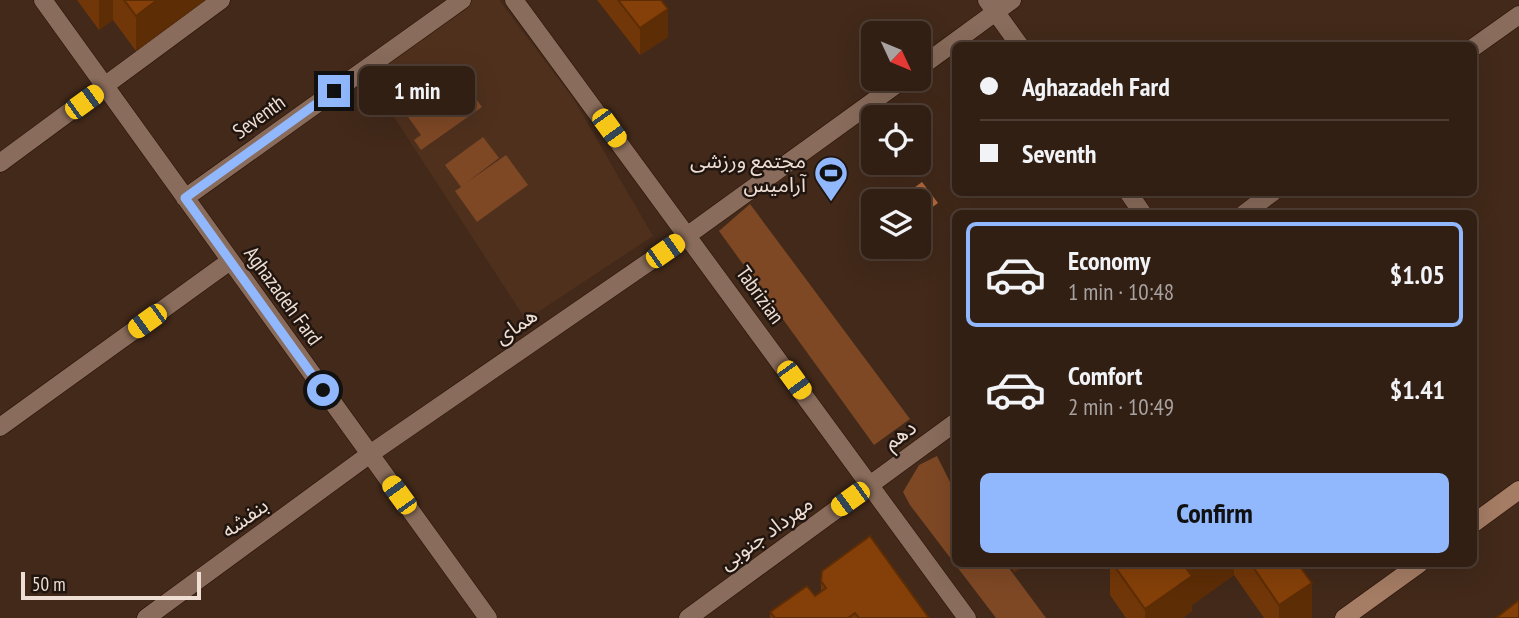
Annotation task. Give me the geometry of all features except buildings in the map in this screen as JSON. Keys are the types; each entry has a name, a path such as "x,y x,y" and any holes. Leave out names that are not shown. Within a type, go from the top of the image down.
{"main road":[{"path":"1477,521 1519,490"},
{"path":"1344,618 1408,567"}],"street":[{"name":"Aghazadeh Fard","path":"43,0 488,618"},
{"path":"0,163 221,0"},
{"name":"Seventh","path":"185,198 462,0"},
{"name":"Tabrizian","path":"514,0 967,618"},
{"path":"931,58 992,6 1013,0"},
{"path":"992,6 1017,42"},
{"path":"1477,45 1519,15"},
{"name":"همای","path":"370,454 688,235 887,91"},
{"path":"1249,210 1268,196"},
{"path":"0,427 230,261"},
{"name":"دهم","path":"871,484 952,425"},
{"name":"بنفشه","path":"146,618 370,454"},
{"name":"مهرداد جنوبی","path":"688,618 871,484"}],"shaded area":[{"path":"472,0 499,0 573,98 653,236 526,320 368,77"},
{"path":"457,72 482,107 421,150 414,140 421,135 403,110"},
{"path":"483,137 499,158 466,183 506,155 528,185 477,222 455,191 461,187 445,165"},
{"path":"922,182 927,189 912,189"},
{"path":"931,194 938,203 931,208"},
{"path":"750,204 910,419 874,445 719,231"},
{"path":"937,456 952,486 952,560 903,492 919,465"},
{"path":"957,567 1008,567 1046,618 996,618"}],"place":[{"name":"مجتمع ورزشی آرامیس","path":"831,203"}],"route":[{"path":"323,390 185,198 334,91"}]}
